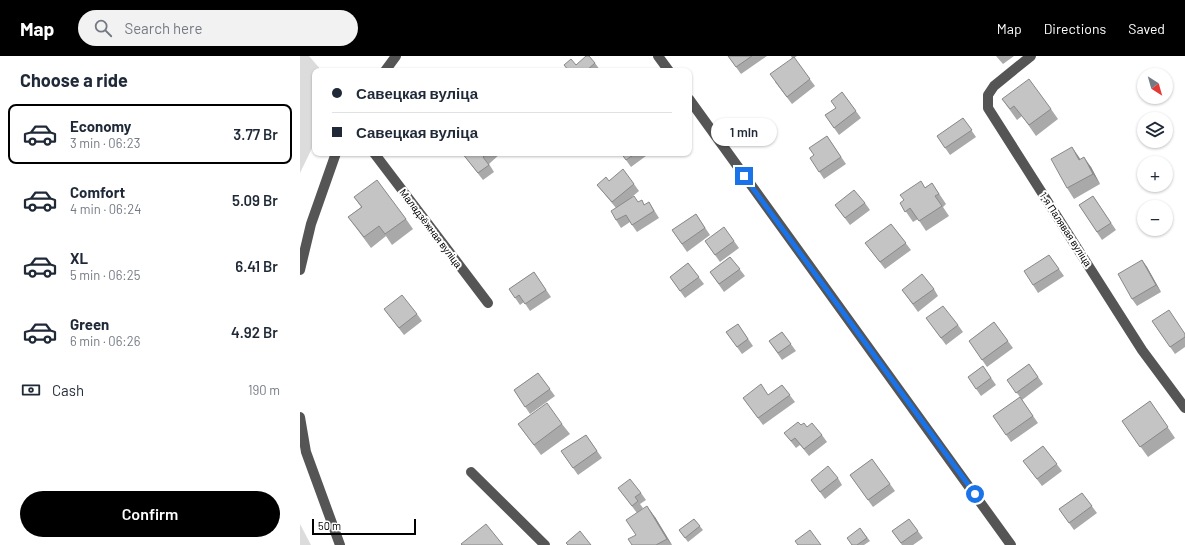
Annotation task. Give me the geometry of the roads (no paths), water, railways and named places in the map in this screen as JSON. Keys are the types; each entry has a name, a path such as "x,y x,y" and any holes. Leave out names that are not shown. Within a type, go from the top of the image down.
{"street":[{"path":"658,56 667,68"},
{"name":"1-я Палявая вуліца","path":"1031,56 994,86 988,95 988,108 1142,350 1185,408"},
{"path":"387,68 393,57"},
{"path":"692,103 1011,545"},
{"path":"300,270 311,224 335,156"},
{"name":"Маладзёжная вуліца","path":"376,156 488,303"},
{"path":"300,417 306,452 340,545"},
{"path":"471,472 545,545"}]}
